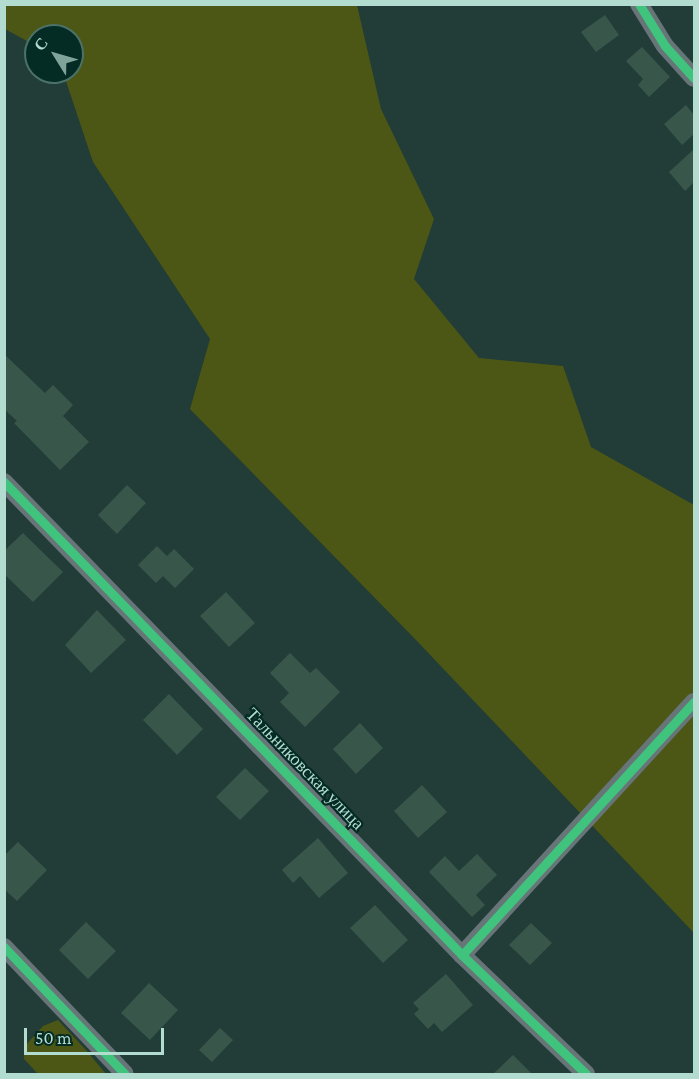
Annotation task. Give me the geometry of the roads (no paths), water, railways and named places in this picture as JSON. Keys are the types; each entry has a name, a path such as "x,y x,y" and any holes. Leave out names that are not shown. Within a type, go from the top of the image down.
{"street":[{"path":"639,4 665,46 694,78"},
{"name":"Тальниковская улица","path":"4,482 462,955 586,1074"},
{"path":"462,955 694,702"},
{"path":"4,947 125,1074"}]}
